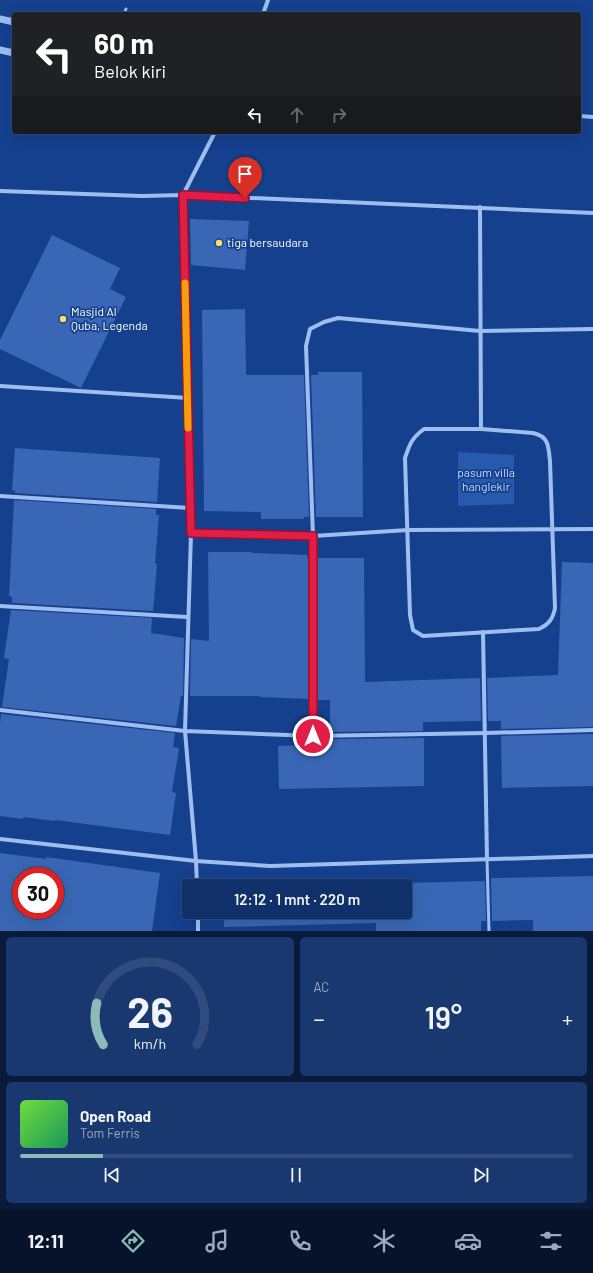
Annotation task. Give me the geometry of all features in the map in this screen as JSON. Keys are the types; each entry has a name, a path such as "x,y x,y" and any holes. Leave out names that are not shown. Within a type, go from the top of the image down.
{"street":[{"path":"264,12 268,0"},
{"path":"0,19 12,22"},
{"path":"0,50 12,53"},
{"path":"581,116 593,116"},
{"path":"197,879 185,731 187,617 191,533 183,195 213,134"},
{"path":"0,191 142,196 183,195 593,213"},
{"path":"480,207 481,429"},
{"path":"313,736 313,536 306,346 310,329 324,322 338,318 480,331 593,329"},
{"path":"0,386 188,398"},
{"path":"424,429 481,429 533,433 540,435 545,439 548,446 550,462 555,608 554,617 547,625 538,628 423,636 413,630 410,615 406,458 411,442 417,434 424,429"},
{"path":"0,496 190,508"},
{"path":"191,533 313,536 408,530 593,529"},
{"path":"0,606 187,617"},
{"path":"484,632 487,859"},
{"path":"0,710 185,731 313,736 593,730"},
{"path":"0,839 196,861 270,866 593,856"},
{"path":"198,919 198,931"}],"lane":[{"path":"487,859 489,931"}],"green space":[{"name":"pasum villa hanglekir","path":"458,452 514,455 514,504 458,506"}],"building":[{"name":"tiga bersaudara","path":"190,219 249,221 245,270 191,265"},
{"name":"Masjid Al Quba, Legenda","path":"52,235 120,268 110,289 126,297 81,388 0,349 0,340"},
{"path":"245,309 246,375 304,375 309,517 304,517 304,519 261,519 261,512 204,511 202,310"},
{"path":"318,372 362,372 363,517 316,517 311,375 318,375"},
{"path":"15,448 160,458 157,502 15,493 15,491 12,490"},
{"path":"14,500 156,509 156,515 159,515 153,611 12,603 12,597 9,596"},
{"path":"208,552 252,552 307,555 307,558 310,558 310,699 259,696 190,696 191,639 209,641"},
{"path":"316,558 364,558 365,682 480,678 481,721 423,722 423,731 330,732 330,700 316,700"},
{"path":"562,562 593,563 593,727 501,729 501,721 488,721 487,678 558,675"},
{"path":"11,610 152,618 151,633 184,638 183,696 181,696 176,726 2,707 9,659 4,658"},
{"path":"1,714 175,733 173,747 179,748 172,792 176,793 170,835 55,820 23,817 23,819 0,816"},
{"path":"593,734 593,786 502,788 501,736"},
{"path":"424,738 424,786 279,789 278,746 331,744 331,739"},
{"path":"0,853 46,859 46,857 160,873 152,931 0,931"},
{"path":"593,876 593,931 533,931 533,920 492,921 491,878"},
{"path":"485,881 486,921 481,921 481,931 376,931 376,923 224,927 224,919 412,919 412,883"}],"slow traffic":[{"path":"185,283 188,428"}],"place":[{"name":"tiga bersaudara","path":"219,243"},
{"name":"Masjid Al Quba, Legenda","path":"63,319"}],"route":[{"path":"245,198 183,195 191,533 313,536 313,736"}]}
